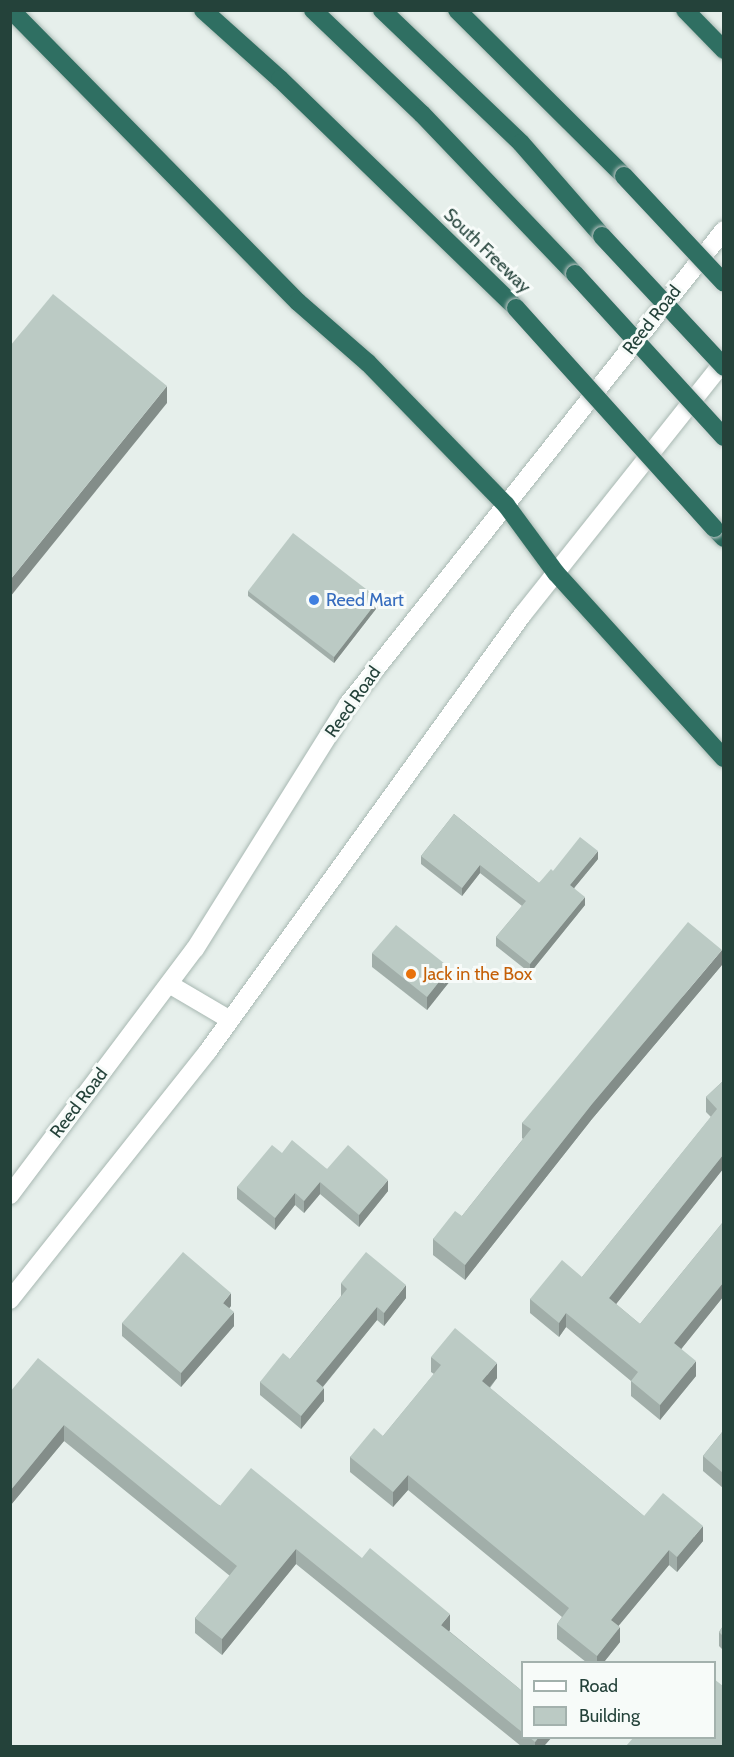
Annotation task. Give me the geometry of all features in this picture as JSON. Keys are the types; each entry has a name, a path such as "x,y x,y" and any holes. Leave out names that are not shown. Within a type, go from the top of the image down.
{"highway":[{"path":"11,10 298,302 368,363 506,505 556,573 723,758"},
{"name":"South Freeway","path":"203,10 280,79 516,308 719,533"},
{"path":"312,10 422,114 575,274 723,437"},
{"path":"382,10 521,143 602,236 723,367"},
{"path":"457,10 624,176 723,283"},
{"path":"685,10 723,50"}],"street":[{"name":"Reed Road","path":"10,1194 195,949 348,704 723,230"},
{"path":"10,1300 230,1020 523,614 723,361"},
{"path":"169,984 230,1020"}],"building":[{"path":"53,294 167,386 10,580 10,346"},
{"path":"293,533 379,599 334,657 248,591"},
{"path":"454,814 539,883 551,869 553,871 580,837 598,851 570,885 585,897 530,964 496,937 526,901 480,865 462,888 421,856"},
{"path":"688,922 722,950 592,1104 465,1265 433,1239 455,1211 462,1216 531,1129 522,1123"},
{"name":"Jack in the Box","path":"396,925 450,968 427,997 372,953"},
{"path":"723,1081 723,1155 609,1298 640,1324 723,1222 723,1283 674,1343 696,1361 660,1405 631,1381 638,1372 566,1313 559,1323 530,1299 562,1260 582,1277 717,1109 706,1097"},
{"path":"292,1140 327,1169 348,1145 388,1180 359,1215 320,1182 304,1201 295,1193 275,1218 237,1187 272,1145 282,1153"},
{"path":"183,1252 231,1293 223,1303 234,1312 181,1373 122,1323"},
{"path":"366,1252 406,1285 384,1313 377,1307 316,1381 324,1388 301,1416 260,1382 283,1353 290,1359 347,1289 341,1283"},
{"path":"455,1328 497,1363 482,1381 644,1516 663,1493 703,1526 677,1557 669,1550 611,1620 620,1627 597,1656 557,1624 569,1608 408,1475 393,1492 350,1457 374,1428 383,1436 441,1365 431,1357"},
{"path":"38,1358 220,1506 251,1468 362,1558 370,1548 450,1614 441,1625 521,1690 521,1731 296,1549 222,1639 195,1618 237,1566 64,1425 10,1491 10,1392"},
{"path":"723,1431 723,1473 703,1456"},
{"path":"716,1681 723,1686 723,1746 626,1746 632,1739 716,1739"}],"place":[{"name":"Reed Mart","path":"314,600"},
{"name":"Jack in the Box","path":"411,974"}]}
